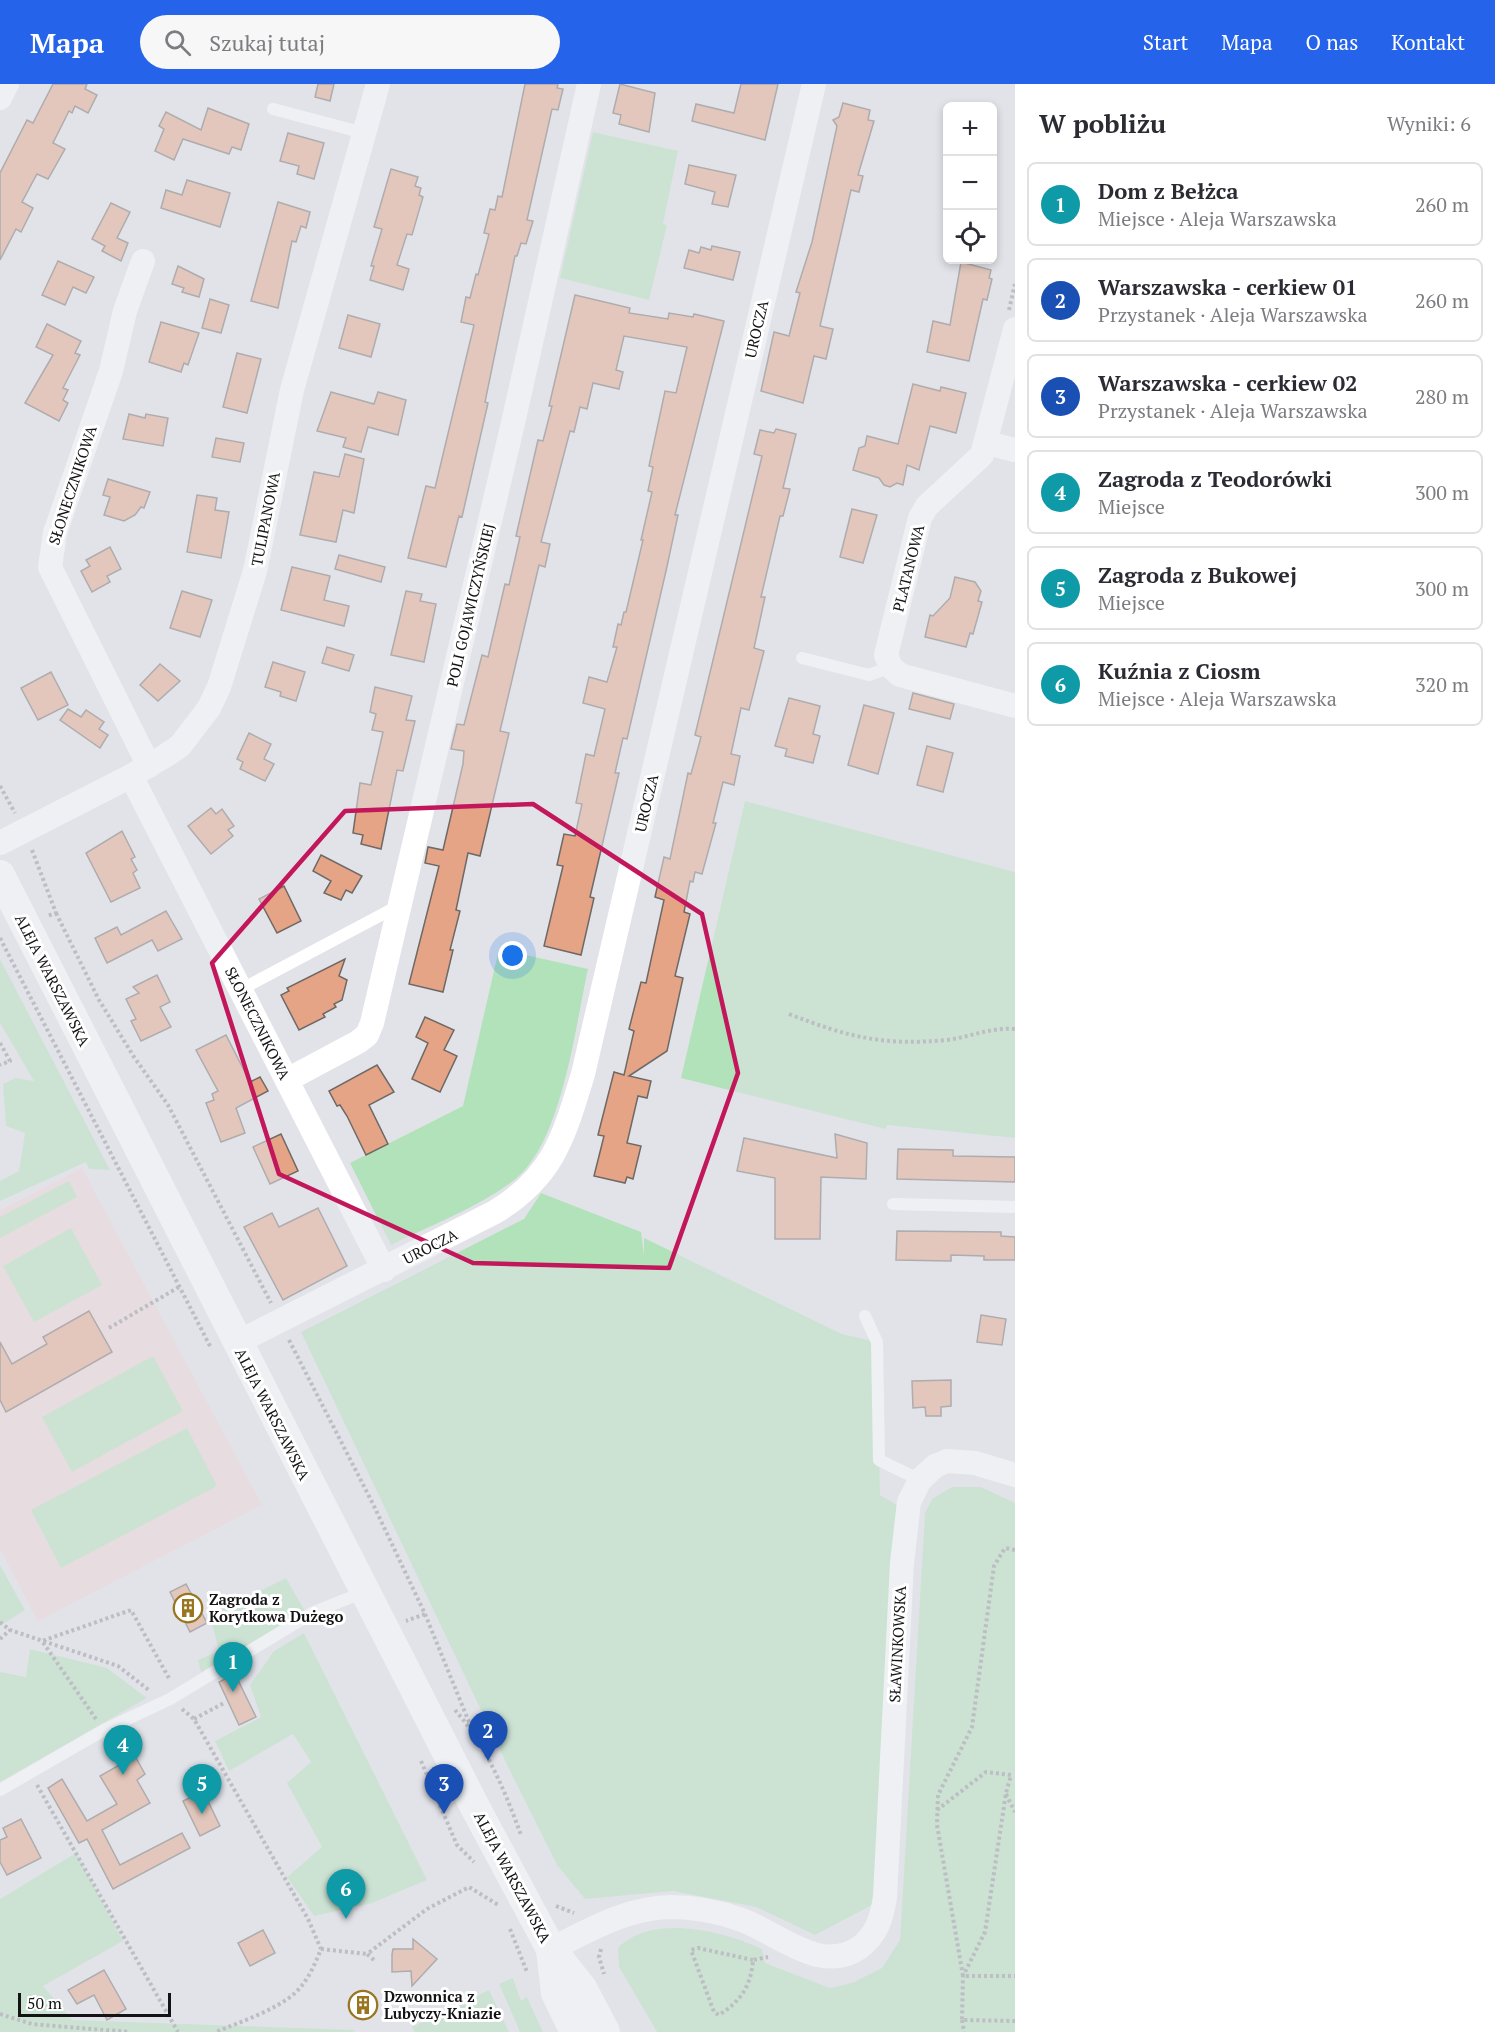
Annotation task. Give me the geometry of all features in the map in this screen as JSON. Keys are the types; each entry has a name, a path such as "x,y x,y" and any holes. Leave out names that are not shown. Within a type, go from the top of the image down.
{"street":[{"path":"0,98 7,84"},
{"name":"TULIPANOWA","path":"0,843 140,771 180,746 196,728 219,687 255,571 292,390 378,84"},
{"name":"POLI GOJAWICZYŃSKIEJ","path":"287,1080 367,1035 372,1023 513,423 589,84"},
{"name":"UROCZA","path":"224,1346 384,1270 517,1199 546,1168 567,1125 583,1074 814,84"},
{"name":"SŁONECZNIKOWA","path":"142,261 125,311 111,371 55,533 50,567 240,990 384,1270"},
{"name":"PLATANOWA","path":"891,667 886,655 920,518 927,506 982,455 987,443 1011,323"},
{"path":"987,443 1015,450"},
{"path":"891,667 900,675 1015,706"},
{"name":"ALEJA WARSZAWSKA","path":"0,875 9,934 224,1346 363,1592 551,1949 582,1988 605,2032"},
{"name":"SŁAWINKOWSKA","path":"551,1949 610,1919 631,1913 671,1907 727,1915 777,1945 837,1942 866,1927 882,1914 886,1880 905,1527 909,1502 920,1480 935,1466 947,1461 975,1463 1015,1475"},
{"name":"ALEJA WARSZAWSKA","path":"551,1949 556,1993 575,2032"}],"lane":[{"path":"273,109 364,133"},
{"path":"802,658 869,675 891,667"},
{"path":"240,990 398,906"},
{"path":"892,1204 1015,1207"},
{"path":"865,1316 877,1342 879,1460 920,1480"},
{"path":"0,1790 104,1730 174,1696 314,1612 363,1592"}],"path":[{"path":"1011,323 1015,284"},
{"path":"0,786 24,830 56,913 99,1000 134,1057 168,1104 267,1296"},
{"path":"56,913 9,934 179,1287 224,1346"},
{"path":"789,1014 837,1033 897,1044 950,1040 1001,1028 1015,1029"},
{"path":"0,1043 10,1060 0,1065"},
{"path":"109,1328 179,1287"},
{"path":"287,1337 373,1504 425,1614 473,1730 507,1798 523,1842"},
{"path":"964,2032 963,1976 937,1825 938,1795 972,1727 994,1566 1005,1548 1015,1550"},
{"path":"42,1641 131,1611 174,1696 194,1719 302,1909 321,1949 311,1973 295,1993 249,2019 216,2032"},
{"path":"402,1623 425,1614"},
{"path":"0,1622 10,1630 118,1666 149,1691 174,1696"},
{"path":"0,1639 10,1630"},
{"path":"42,1641 104,1730"},
{"path":"448,1702 473,1730"},
{"path":"194,1719 224,1703"},
{"path":"938,1810 986,1772 1013,1776 1006,1793 986,1932 963,1976"},
{"path":"29,1773 178,2032"},
{"path":"1006,1793 1015,1812"},
{"path":"368,1954 427,1909 469,1887 501,1906"},
{"path":"753,1960 750,1984 726,2011 719,2015 714,2012 691,1950 698,1948 753,1960 767,1959 777,1945"},
{"path":"321,1949 368,1954 374,1960"},
{"path":"963,1976 1015,1976"},
{"path":"0,2014 32,2024 129,2032"},
{"path":"962,2020 1015,2021"}],"highlighted area":[{"path":"533,804 702,914 738,1073 669,1268 473,1263 279,1174 212,963 345,811"}],"shaded area":[{"path":"82,1168 262,1505 38,1621 0,1549 0,1210"}],"green space":[{"path":"593,132 678,151 663,224 667,225 649,300 560,278"},
{"path":"745,801 1015,872 1015,1138 887,1125 886,1129 681,1078"},
{"path":"499,949 588,969 564,1083 555,1113 544,1141 530,1164 513,1181 469,1208 391,1245 350,1163 463,1106"},
{"path":"0,959 110,1170 89,1169 86,1162 0,1201 0,1181 19,1171 25,1133 6,1126 3,1084 16,1078 34,1081 0,1023"},
{"path":"69,1181 77,1197 0,1238 0,1217"},
{"path":"541,1193 641,1232 644,1255 644,1238 842,1334 877,1342 880,1495 897,1505 878,1902 815,1935 756,1907 673,1891 585,1899 557,1865 301,1332 524,1219"},
{"path":"71,1228 102,1285 34,1322 3,1266"},
{"path":"153,1356 183,1411 72,1472 42,1417"},
{"path":"187,1428 217,1486 61,1568 31,1510"},
{"path":"952,1487 981,1487 1015,1503 1015,2032 657,2032 619,1967 618,1948 632,1937 668,1928 728,1936 762,1949 765,1963 830,1988 852,1983 882,1968 900,1940 925,1513 932,1499"},
{"path":"0,1565 25,1610 0,1626"},
{"path":"286,1578 306,1613 201,1672 198,1660 219,1651 210,1616"},
{"path":"304,1633 427,1880 372,1903 314,1916 287,1877 322,1847 287,1783 311,1762 293,1734 229,1771 215,1741 261,1717 250,1685 274,1651"},
{"path":"30,1649 107,1668 147,1698 0,1782 0,1672 26,1677"},
{"path":"76,1853 123,1941 43,1986 72,2020 356,2030 352,2032 0,2032 0,1899"},
{"path":"513,1978 521,2001 527,1997 543,2032 520,2032 499,1984"},
{"path":"489,1990 509,2032 415,2032 412,2027"}],"building":[{"path":"53,84 87,84 85,89 97,95 88,113 75,106 72,113 69,111 53,143 65,149 48,179 37,174 22,202 33,208 21,232 16,229 0,260 0,173 27,120 33,123"},
{"path":"318,84 334,84 330,101 315,97"},
{"path":"525,84 558,84 557,88 563,89 558,110 552,109 527,220 533,221 526,244 521,243 517,256 515,256 485,402 488,403 462,517 459,516 446,567 408,558 426,486 435,488 474,325 461,322 466,297 470,298 476,274 478,275 489,234 484,233 490,209 495,210 498,196 502,197"},
{"path":"620,84 655,93 649,132 619,124 621,115 613,113"},
{"path":"741,84 778,84 765,140 692,121 696,104 734,113"},
{"path":"843,103 870,110 868,120 874,121 858,175 863,176 859,192 851,190 820,326 833,329 826,359 814,356 803,403 761,391 774,332 789,336 800,293 796,292 812,242 837,126 833,120 839,117"},
{"path":"208,108 249,124 241,150 232,147 229,154 183,139 174,160 155,151 164,129 159,126 166,112 201,130"},
{"path":"288,133 324,143 314,179 297,174 299,166 280,161"},
{"path":"689,165 736,175 728,207 712,204 715,192 685,184"},
{"path":"391,169 418,177 415,186 421,188 419,195 423,197 412,235 407,234 397,265 409,269 403,290 370,280 374,266 371,266 382,229 374,227"},
{"path":"187,180 230,193 220,227 161,208 166,190 182,195"},
{"path":"278,202 310,212 306,228 301,226 296,242 292,241 278,308 251,301"},
{"path":"111,203 130,212 117,238 128,243 121,261 102,251 105,246 92,239"},
{"path":"712,246 740,252 733,280 684,268 689,250 699,253 701,247 711,250"},
{"path":"58,261 94,277 86,293 73,287 65,305 42,295"},
{"path":"961,264 991,270 989,278 992,279 987,300 983,299 969,361 927,352 933,321 950,325"},
{"path":"178,266 204,279 199,297 182,292 184,288 172,284"},
{"path":"575,295 630,308 629,313 668,319 669,313 693,317 694,314 724,321 675,515 678,515 627,739 623,738 615,773 619,773 590,897 594,898 581,955 544,946 563,866 557,865 564,834 575,836 582,804 576,803 586,754 594,756 605,709 583,703 589,677 607,682 617,647 613,647 618,624 621,625 624,612 626,612 643,540 641,540 652,492 648,491 653,467 649,466 665,391 676,393 687,347 624,336 616,370 623,372 619,389 593,383 587,409 580,407 574,432 570,431 541,542 550,544 545,567 539,565 500,731 509,733 480,856 468,853 456,910 460,911 450,950 453,950 443,992 409,984 439,866 425,863 428,847 443,850 463,764 464,751 451,749 457,724 464,725 482,655 488,657 505,584 509,585 520,537 516,536 538,440 543,441 552,406 549,406"},
{"path":"210,299 229,305 221,333 202,328"},
{"path":"348,315 380,324 371,357 339,348"},
{"path":"161,322 199,333 188,365 184,363 181,372 149,362"},
{"path":"47,324 81,341 75,353 80,355 63,388 68,390 63,400 68,403 59,421 25,403 53,355 36,347"},
{"path":"237,353 261,359 247,413 223,407"},
{"path":"913,384 940,391 941,387 966,393 956,433 930,426 919,470 907,465 903,485 897,483 890,487 884,485 879,478 853,470 859,448 865,446 867,436 898,444"},
{"path":"331,392 374,404 378,392 406,400 398,435 368,427 361,452 343,447 346,438 317,431"},
{"path":"129,414 145,418 146,414 168,418 163,446 123,439"},
{"path":"776,429 796,434 783,488 790,489 783,516 780,516 761,597 765,597 754,648 764,651 749,710 741,708 731,754 740,756 734,785 723,782 713,823 716,823 702,874 695,872 693,882 690,881 684,912 690,914 675,976 683,978 667,1051 629,1076 651,1081 647,1098 638,1096 627,1143 641,1146 633,1179 627,1177 625,1183 594,1176 604,1136 598,1135 614,1072 624,1075 634,1031 629,1029 641,982 646,983 664,900 655,897 664,857 670,859 688,773 691,774 701,737 695,735 762,456 754,454 760,430 774,433"},
{"path":"216,438 244,443 240,462 212,457"},
{"path":"345,454 364,459 354,513 343,510 336,542 300,535 314,472 339,477"},
{"path":"108,479 150,492 144,508 141,507 135,515 124,521 104,515 110,497 103,495"},
{"path":"197,495 217,498 215,510 229,512 221,558 187,552"},
{"path":"852,509 877,515 863,563 840,557"},
{"path":"110,547 121,569 107,576 110,582 92,592 81,571 90,566 86,560"},
{"path":"339,555 385,567 381,582 335,569"},
{"path":"292,567 330,576 324,600 349,606 344,626 281,610"},
{"path":"955,577 975,582 981,591 978,601 982,602 973,634 970,633 966,647 925,637 930,615 933,616 950,598"},
{"path":"182,591 212,600 200,637 170,628"},
{"path":"406,591 422,594 420,601 436,604 424,662 391,655"},
{"path":"327,647 354,655 349,671 322,663"},
{"path":"273,662 305,672 296,701 280,696 281,692 265,687"},
{"path":"160,664 180,681 158,701 140,685"},
{"path":"51,672 68,705 38,720 21,688"},
{"path":"375,687 412,696 406,720 415,721 403,771 397,770 381,849 361,844 363,835 353,833 360,783 371,785 383,732 372,730 376,714 370,712"},
{"path":"913,693 954,704 950,719 909,709"},
{"path":"789,698 820,706 813,734 820,736 813,763 785,756 787,749 775,746"},
{"path":"864,705 894,713 878,774 848,765"},
{"path":"68,709 81,717 86,710 104,722 99,729 108,735 100,748 60,720"},
{"path":"249,733 271,744 264,759 274,764 265,781 240,769 243,762 237,759"},
{"path":"927,746 953,753 943,792 917,785"},
{"path":"211,808 216,814 222,809 234,826 228,830 233,836 211,854 188,826"},
{"path":"122,831 135,857 131,859 137,870 133,873 140,888 111,902 86,853"},
{"path":"321,855 362,876 352,893 346,890 341,900 324,893 331,881 313,871"},
{"path":"284,886 301,921 277,933 259,899"},
{"path":"166,911 182,939 158,951 152,940 107,963 95,938 117,927 121,935"},
{"path":"345,959 339,976 347,980 342,1000 334,1004 336,1007 323,1014 325,1017 299,1030 281,995 289,991 287,988"},
{"path":"157,975 170,1002 160,1007 171,1027 141,1041 131,1021 136,1019 126,999 139,993 133,987"},
{"path":"425,1017 454,1030 444,1050 457,1056 440,1092 412,1079 428,1043 416,1037"},
{"path":"226,1035 250,1082 260,1077 268,1091 236,1108 245,1133 221,1142 206,1103 214,1100 212,1094 218,1091 196,1050"},
{"path":"377,1065 394,1092 369,1105 388,1144 366,1155 347,1116 340,1105 337,1106 329,1091"},
{"path":"281,1134 298,1171 270,1184 253,1147"},
{"path":"835,1134 867,1143 866,1179 821,1177 820,1239 775,1239 775,1178 737,1171 744,1138 837,1158"},
{"path":"898,1149 953,1150 953,1156 1015,1157 1015,1182 897,1179"},
{"path":"318,1208 347,1266 283,1300 244,1227 272,1213 279,1227"},
{"path":"897,1231 1001,1232 1001,1236 1015,1237 1015,1260 984,1260 984,1256 951,1255 951,1261 896,1260"},
{"path":"89,1311 112,1352 6,1412 0,1400 0,1342 12,1364 47,1344 43,1337"},
{"path":"981,1315 1006,1319 1002,1345 977,1342"},
{"path":"951,1380 951,1406 941,1407 941,1416 926,1416 925,1407 913,1408 912,1381"},
{"name":"Zagroda z Korytkowa Dużego","path":"186,1584 207,1623 190,1632 170,1592"},
{"path":"235,1674 256,1717 239,1725 219,1682"},
{"path":"135,1756 145,1774 137,1780 150,1803 102,1830 120,1865 182,1833 190,1848 113,1889 87,1839 79,1843 48,1788 62,1779 87,1821 117,1804 100,1776"},
{"path":"203,1791 220,1826 200,1836 183,1801"},
{"path":"21,1819 41,1858 7,1875 0,1862 0,1840 7,1837 3,1828"},
{"path":"263,1930 275,1953 250,1966 238,1943"},
{"path":"413,1939 437,1959 412,1986 411,1971 392,1972 392,1954 393,1949 413,1949"},
{"path":"104,1970 126,2009 107,2020 94,1995 77,2004 68,1990"}],"place":[{"name":"Zagroda z Korytkowa Dużego","path":"188,1608"},
{"name":"Dom z Bełżca","path":"233,1692"},
{"name":"Warszawska - cerkiew 01","path":"488,1761"},
{"name":"Zagroda z Teodorówki","path":"123,1775"},
{"name":"Zagroda z Bukowej","path":"202,1814"},
{"name":"Warszawska - cerkiew 02","path":"444,1814"},
{"name":"Kuźnia z Ciosm","path":"346,1919"},
{"name":"Dzwonnica z Lubyczy-Kniazie","path":"363,2005"}]}
